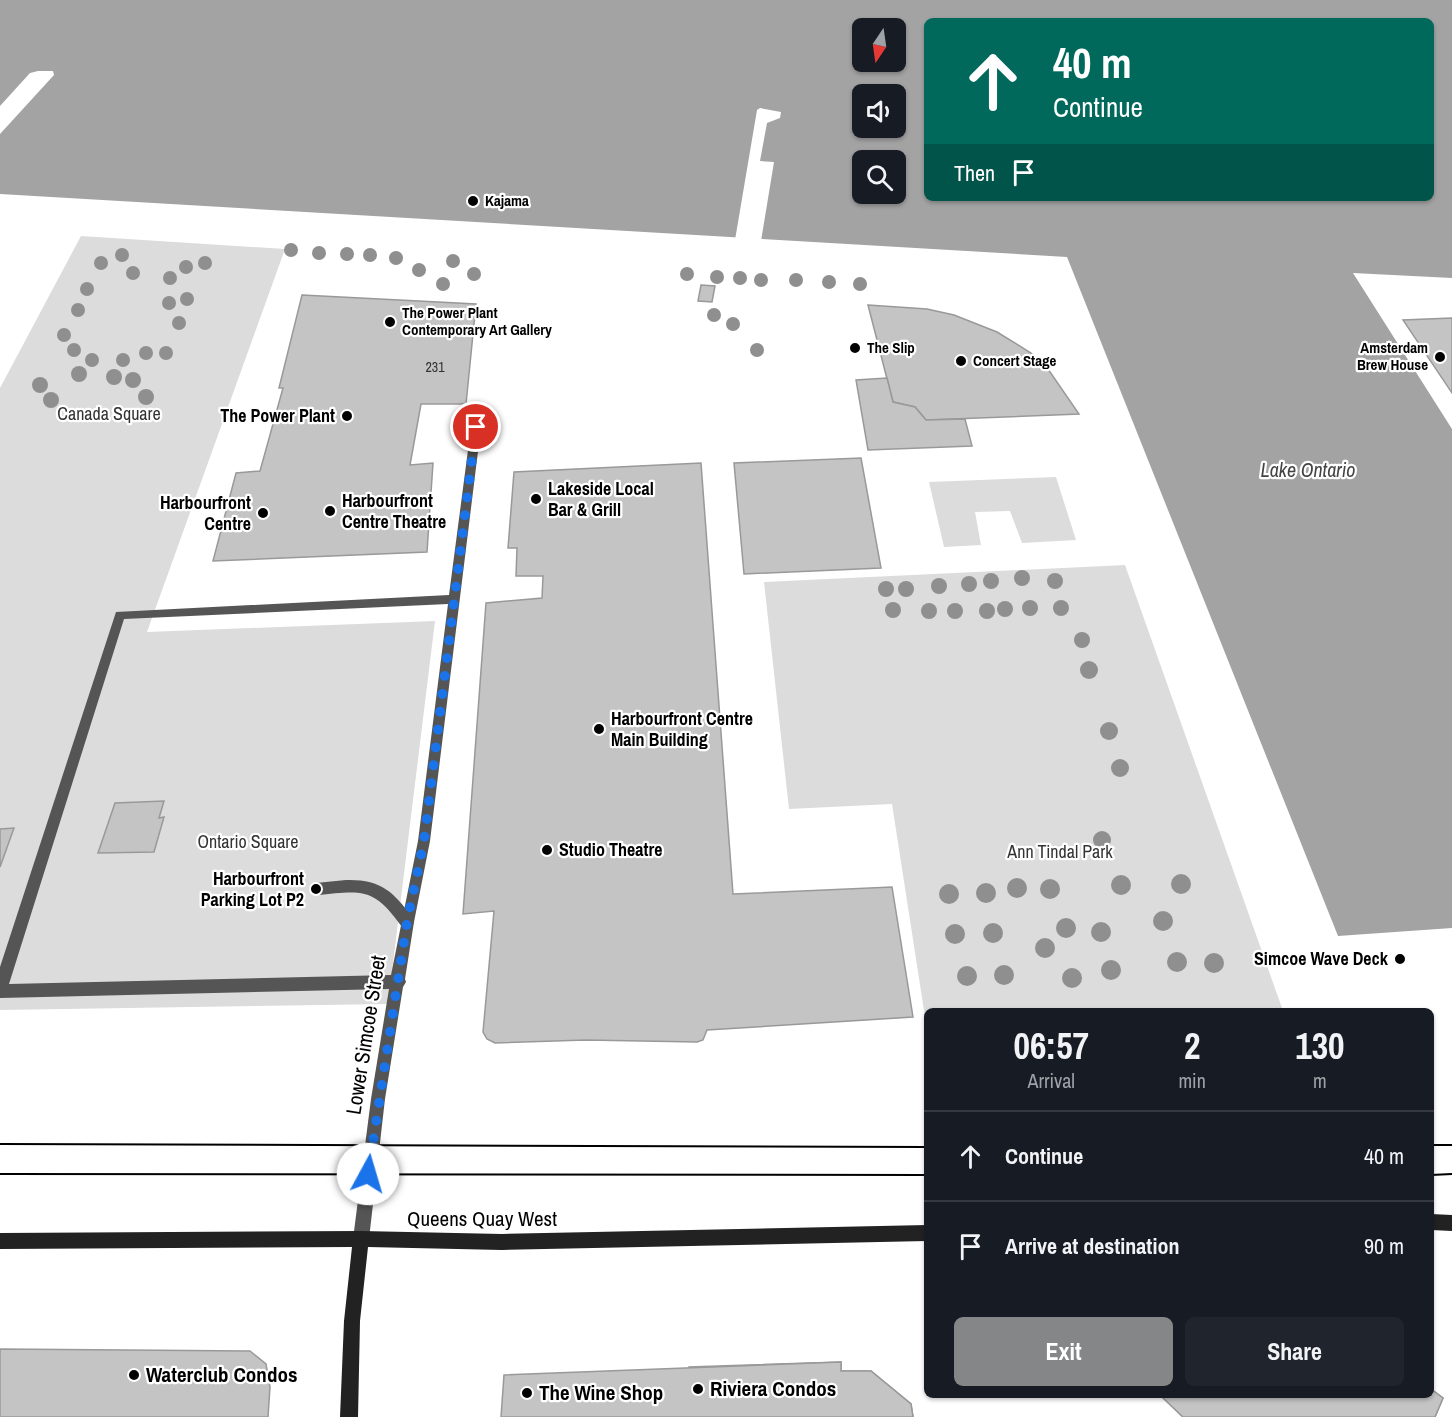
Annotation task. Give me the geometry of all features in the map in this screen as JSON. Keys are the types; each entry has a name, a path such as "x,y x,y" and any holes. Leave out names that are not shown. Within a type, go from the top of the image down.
{"main road":[{"path":"1434,1222 1452,1222"},
{"name":"Queens Quay West","path":"0,1241 361,1239 502,1242 924,1233"},
{"name":"Lower Simcoe Street","path":"349,1417 352,1321 361,1239"}],"street":[{"name":"Lower Simcoe Street","path":"361,1239 371,1146 407,922 424,841 476,427"},
{"path":"399,982 0,990 120,615 455,599"},
{"path":"316,889 369,885 392,899 407,922"}],"green space":[{"path":"81,236 285,249 147,632 435,621 388,1004 0,1010 0,388"},
{"path":"1056,477 1076,540 1022,543 1010,511 975,512 981,545 944,547 929,482"},
{"name":"Ann Tindal Park","path":"1125,565 1282,1008 924,1008 924,1011 892,804 789,809 764,582"}],"water":[{"name":"Lake Ontario","path":"0,0 1452,0 1452,278 1353,273 1452,429 1452,928 1338,936 1067,257 0,194"}],"pier":[{"path":"53,71 54,75 0,134 0,106 30,73"},
{"path":"760,108 781,112 780,118 767,123 760,161 774,162 761,241 735,240 757,110"}],"building":[{"path":"701,285 715,286 712,302 698,301"},
{"name":"The Power Plant","path":"302,295 476,304 466,404 421,404 410,465 433,463 427,552 213,561 236,473 260,471 283,388 279,388"},
{"name":"Concert Stage","path":"868,305 927,309 954,315 997,332 1031,353 1048,369 1079,414 926,420 915,407 893,402"},
{"name":"Amsterdam Brew House","path":"1452,318 1452,393 1403,320"},
{"path":"887,378 893,402 915,407 926,420 965,419 972,446 868,450 856,380"},
{"path":"861,458 881,568 744,574 734,463"},
{"name":"Harbourfront Centre Main Building","path":"701,463 733,894 892,887 913,1017 707,1030 703,1040 697,1042 586,1040 495,1043 487,1039 483,1032 494,911 463,914 486,603 542,598 543,576 516,576 517,548 508,548 514,472"},
{"path":"164,801 159,818 164,817 154,852 98,853 115,803"},
{"path":"14,828 0,867 0,829"},
{"name":"Waterclub Condos","path":"0,1349 250,1351 266,1364 270,1387 268,1417 0,1417"},
{"name":"Riviera Condos","path":"841,1362 841,1371 871,1371 911,1404 913,1417 632,1417 657,1384 689,1383 689,1367"},
{"name":"Riviera Condos","path":"841,1362 841,1371 871,1371 911,1404 913,1417 501,1417 504,1375"},
{"path":"1434,1391 1443,1398 1435,1417 1183,1417 1163,1398 1434,1398"},
{"path":"1434,1391 1443,1398 1435,1417 1183,1417 1163,1398 1434,1398"}],"tram line":[{"path":"0,1144 924,1147"},
{"path":"1434,1145 1452,1145"},
{"path":"0,1174 924,1175"},
{"path":"1434,1175 1452,1174"}],"place":[{"name":"Kajama","path":"473,201"},
{"name":"The Power Plant Contemporary Art Gallery","path":"390,322"},
{"name":"The Slip","path":"855,348"},
{"name":"Amsterdam Brew House","path":"1440,357"},
{"name":"Concert Stage","path":"961,361"},
{"name":"The Power Plant","path":"347,416"},
{"name":"Lakeside Local Bar & Grill","path":"536,499"},
{"name":"Harbourfront Centre Theatre","path":"330,511"},
{"name":"Harbourfront Centre","path":"263,513"},
{"name":"Harbourfront Centre Main Building","path":"599,729"},
{"name":"Studio Theatre","path":"547,850"},
{"name":"Harbourfront Parking Lot P2","path":"316,889"},
{"name":"Simcoe Wave Deck","path":"1400,959"},
{"name":"Waterclub Condos","path":"134,1375"},
{"name":"Riviera Condos","path":"698,1389"},
{"name":"The Wine Shop","path":"527,1393"}],"route":[{"path":"368,1174 407,922 424,841 476,427"}],"park label":[{"name":"Canada Square","path":"109,414"},
{"name":"Ontario Square","path":"248,842"}]}
